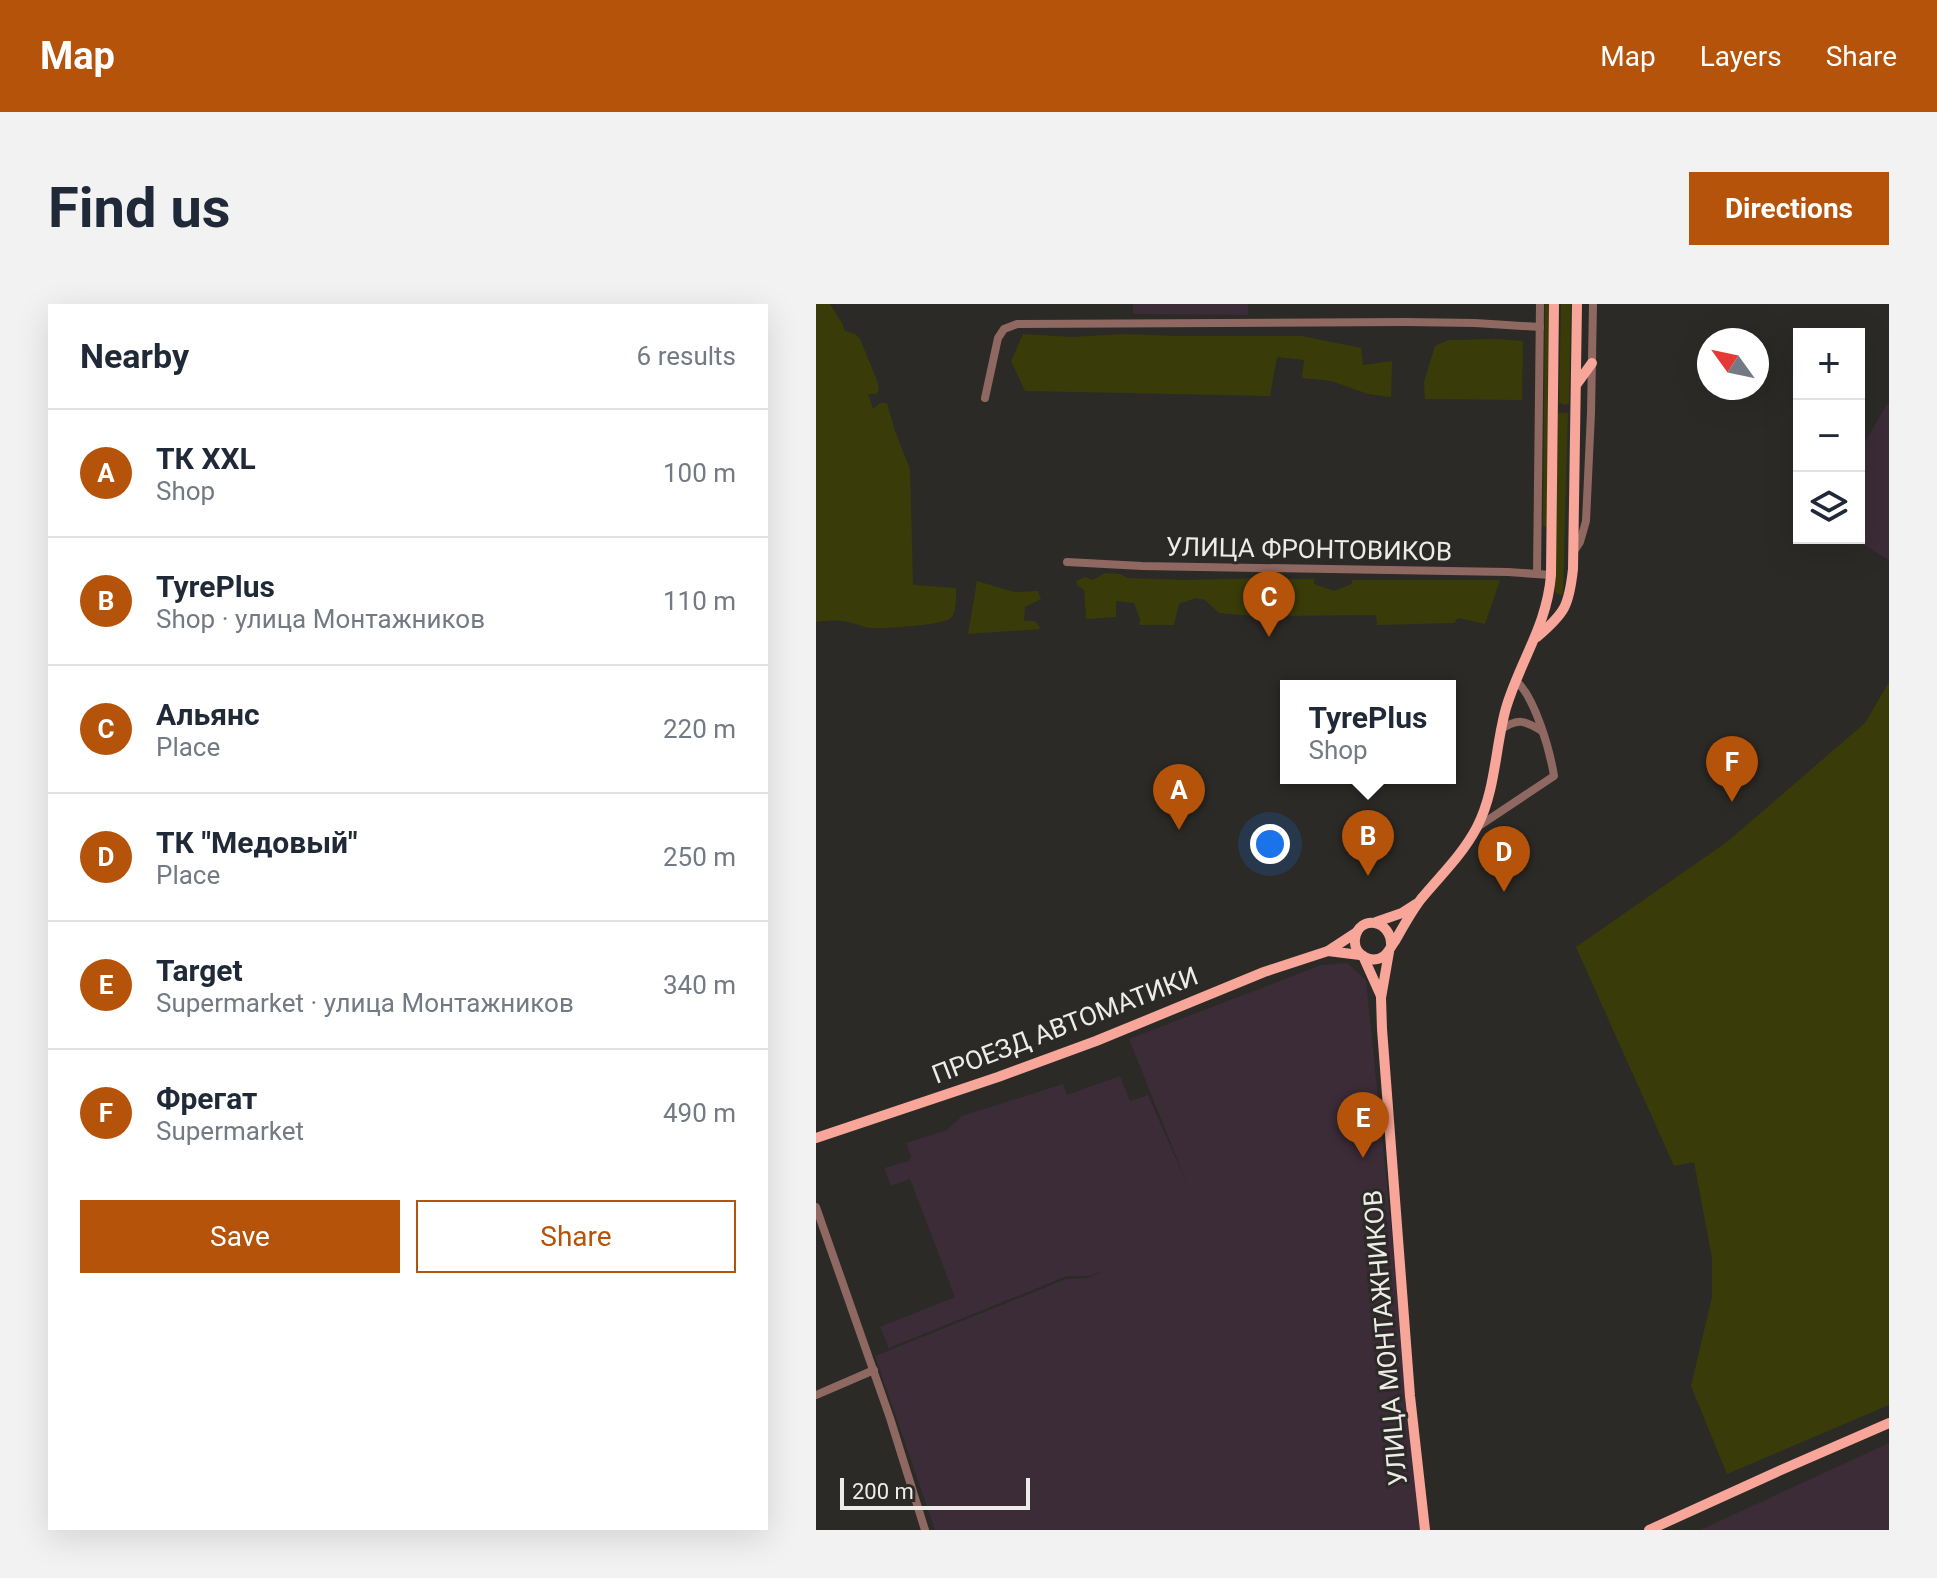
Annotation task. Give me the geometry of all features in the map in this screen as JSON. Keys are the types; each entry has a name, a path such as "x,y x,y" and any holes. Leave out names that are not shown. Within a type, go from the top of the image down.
{"main road":[{"name":"УЛИЦА МОНТАЖНИКОВ","path":"1425,1530 1408,1372 1381,998 1390,948 1418,903 1476,828 1489,793 1500,730 1516,681 1536,639 1549,591 1554,304"},
{"path":"1549,591 1558,597 1570,595 1577,304"},
{"path":"1575,386 1592,363"},
{"path":"1553,405 1563,408 1574,405"},
{"name":"УЛИЦА МОНТАЖНИКОВ","path":"1536,639 1561,614 1570,595"},
{"name":"УЛИЦА МОНТАЖНИКОВ","path":"1375,923 1418,903"},
{"path":"1375,923 1383,925 1392,939 1390,948 1381,958 1368,959 1362,956 1355,944 1357,932 1364,925 1375,923"},
{"name":"ПРОЕЗД АВТОМАТИКИ","path":"816,1138 1053,1057 1264,972 1328,951 1357,932"},
{"name":"ПРОЕЗД АВТОМАТИКИ","path":"1328,951 1362,956"},
{"name":"УЛИЦА МОНТАЖНИКОВ","path":"1362,956 1381,998"},
{"path":"1649,1530 1889,1423"}],"street":[{"path":"1537,574 1540,304"},
{"path":"1573,552 1580,542 1586,521 1593,304"},
{"path":"985,398 998,338 1004,329 1017,324 1406,322 1540,327"},
{"path":"1538,532 1551,543"},
{"name":"УЛИЦА ФРОНТОВИКОВ","path":"1067,562 1551,575"},
{"path":"1476,828 1554,776 1543,731 1526,690 1516,681"},
{"path":"1500,730 1511,723 1524,721 1543,731"},
{"path":"816,1207 874,1370 925,1530"},
{"path":"816,1395 874,1370"}],"shaded area":[{"path":"816,304 830,304 845,331 860,339 879,390 876,394 868,394 873,409 880,403 887,403 910,469 913,585 956,588 956,603 951,618 937,623 878,628 845,621 816,622"},
{"path":"1133,304 1248,304 1248,315 1133,314"},
{"path":"1545,304 1550,304 1547,528 1543,525"},
{"path":"1561,304 1571,304 1569,403 1566,405 1559,403"},
{"path":"1023,334 1072,337 1123,334 1301,336 1361,348 1363,365 1392,361 1391,397 1368,394 1331,381 1302,378 1304,360 1277,357 1270,396 1025,391 1011,361"},
{"path":"1449,340 1523,341 1522,400 1425,399 1424,382 1435,346"},
{"path":"1889,401 1889,560 1862,544 1865,544 1865,442"},
{"path":"1558,413 1568,413 1561,595 1555,592"},
{"path":"1105,573 1128,578 1186,580 1267,578 1266,617 1219,613 1205,600 1196,598 1179,604 1174,625 1139,625 1134,603 1116,601 1116,617 1086,619 1084,590 1076,581 1085,577 1093,580"},
{"path":"1278,579 1314,579 1314,584 1334,591 1352,584 1352,580 1500,580 1485,624 1458,618 1454,623 1377,625 1376,615 1278,616"},
{"path":"977,581 1014,592 1038,591 1041,599 1025,607 1024,621 1035,621 1041,629 968,634"},
{"path":"1889,682 1889,1405 1727,1474 1691,1386 1712,1297 1712,1258 1694,1162 1674,1166 1576,947 1727,842 1865,723"},
{"path":"1347,963 1366,980 1422,1530 935,1530 875,1356 1066,1279 1088,1278 1104,1271 1089,1276 1067,1276 889,1348 880,1327 955,1297 910,1179 891,1186 884,1168 909,1161 911,1156 906,1143 947,1130 962,1116 1063,1084 1067,1095 1120,1076 1130,1101 1148,1095 1187,1184 1129,1039 1321,965"},
{"path":"1889,1443 1889,1530 1700,1530"}],"place":[{"name":"Альянс","path":"1269,637"},
{"name":"Фрегат","path":"1732,802"},
{"name":"ТК XXL","path":"1179,830"},
{"name":"TyrePlus","path":"1368,876"},
{"name":"ТК \"Медовый\"","path":"1504,892"},
{"name":"Target","path":"1363,1158"}]}
